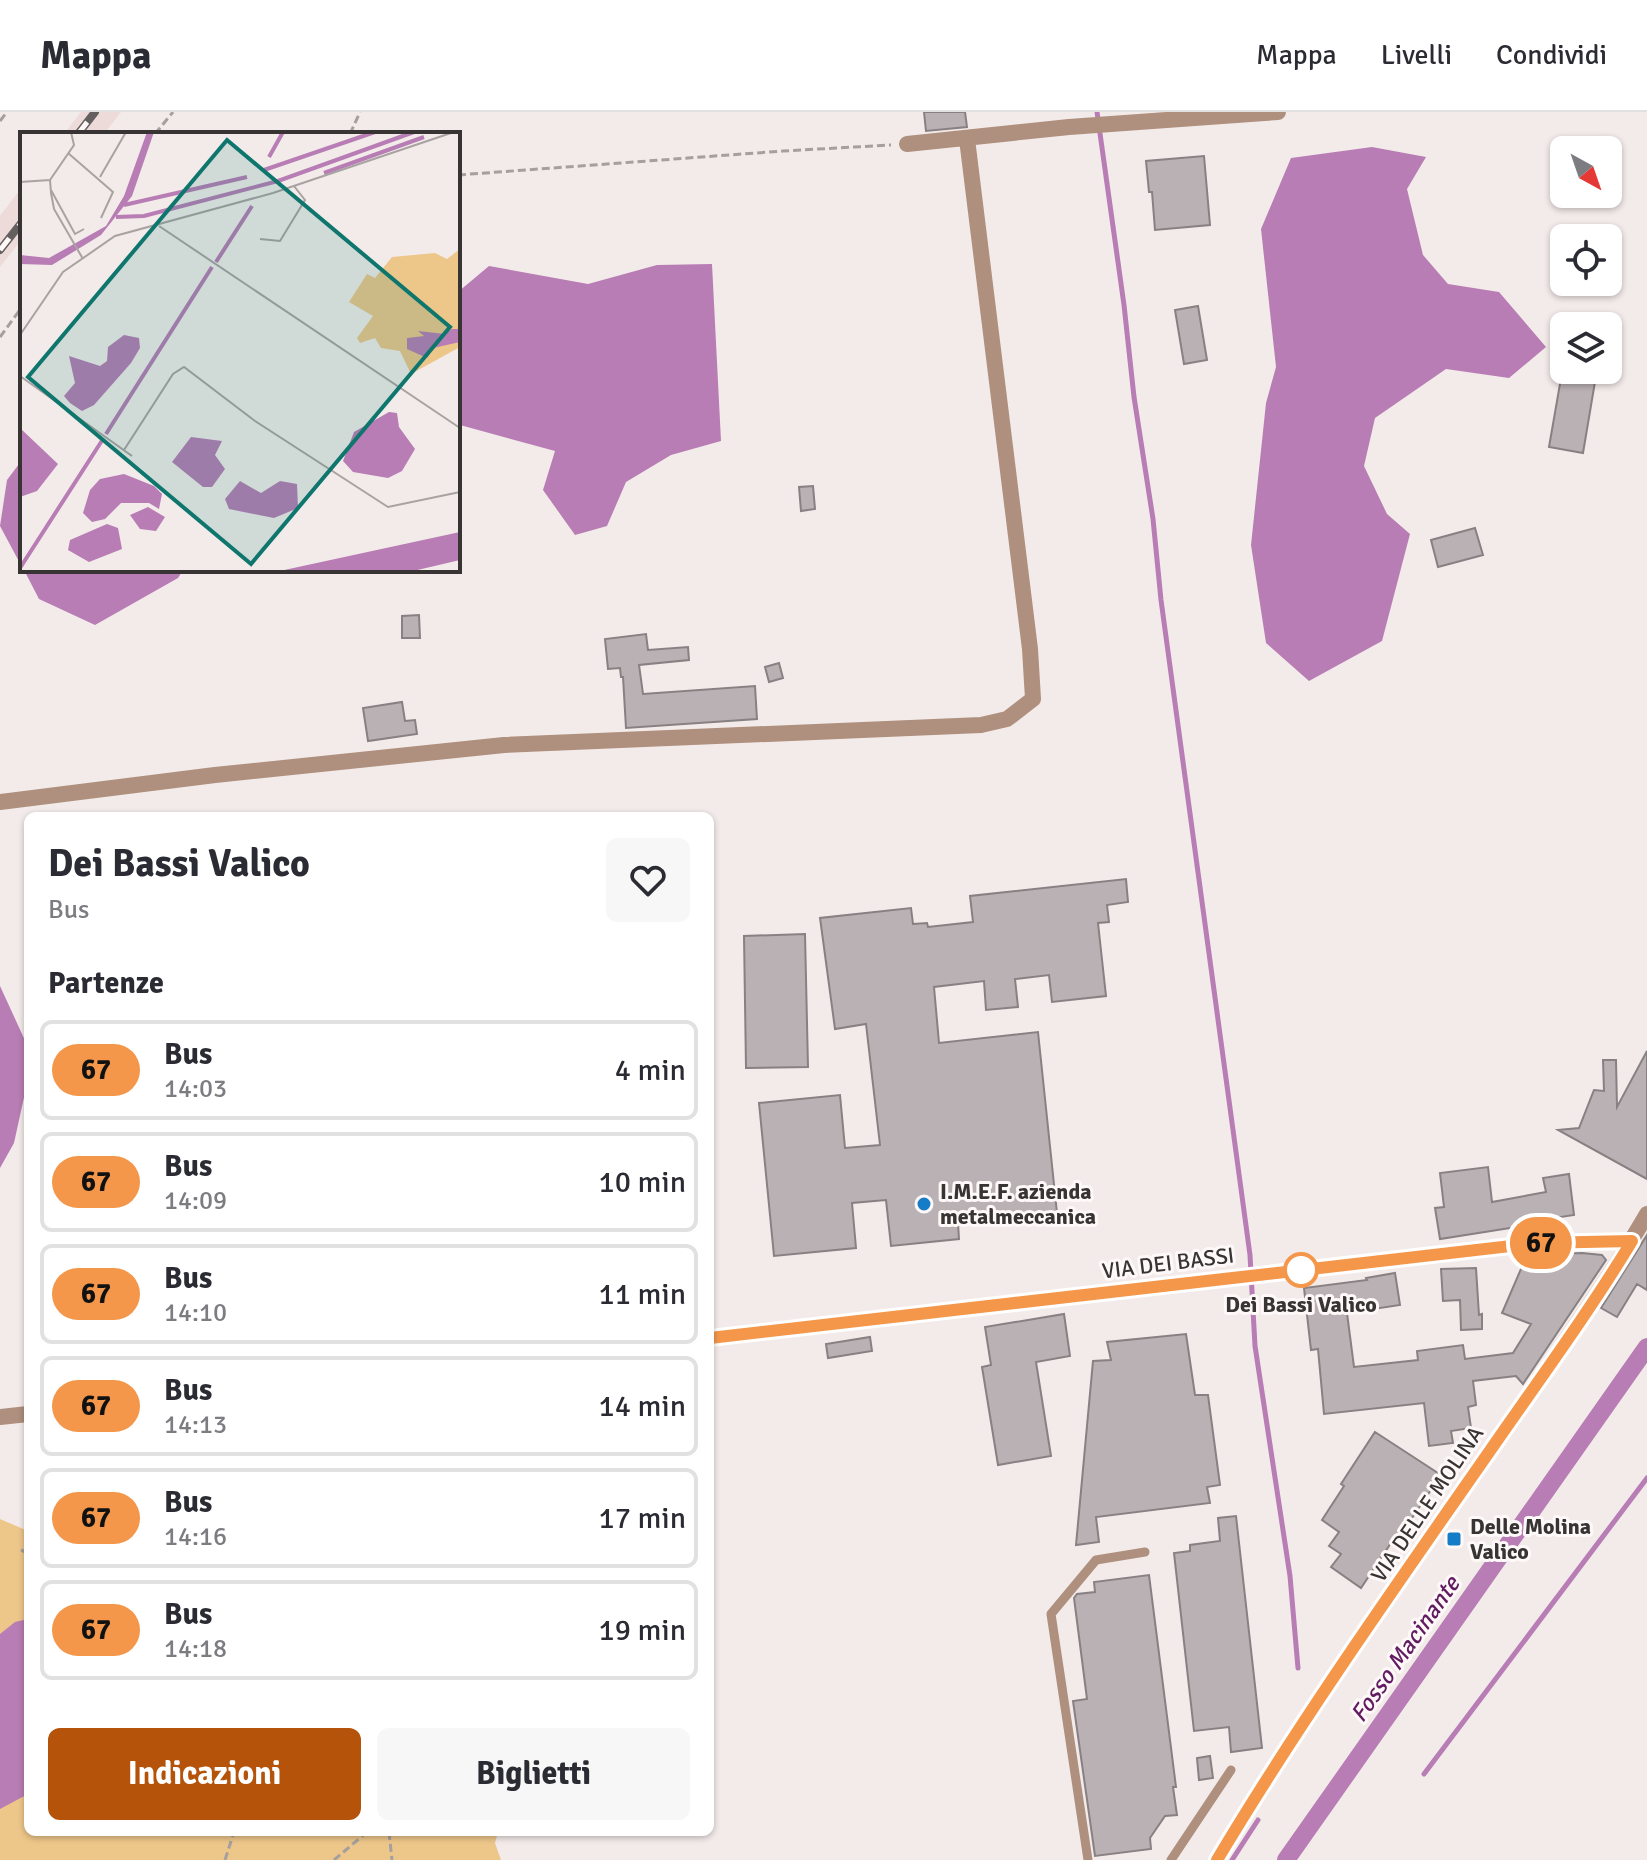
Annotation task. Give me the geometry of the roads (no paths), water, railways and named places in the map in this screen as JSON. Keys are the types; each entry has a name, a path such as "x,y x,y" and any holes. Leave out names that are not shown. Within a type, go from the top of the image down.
{"street":[{"path":"907,144 1069,127 1278,112"},
{"path":"0,802 215,775 504,745 981,725 1007,719 1033,699 1030,649 967,139"},
{"name":"VIA DELLE MOLINA","path":"1217,1860 1289,1746 1553,1362 1647,1214"},
{"name":"VIA DEI BASSI","path":"714,1338 1537,1243 1632,1241"},
{"path":"0,1417 24,1414"}],"lane":[{"path":"1088,1860 1051,1614 1096,1560 1145,1552"},
{"path":"1171,1860 1231,1770"}],"waterway":[{"path":"1097,112 1250,1255 1255,1346 1290,1576 1298,1668"},
{"name":"Fosso Macinante","path":"1286,1860 1647,1347"},
{"path":"1424,1774 1647,1478"},
{"path":"1232,1860 1258,1820"}],"railway":[{"path":"80,132 95,112"},
{"path":"0,250 20,225"}],"place":[{"name":"I.M.E.F. azienda metalmeccanica","path":"924,1204"},
{"name":"Dei Bassi Valico","path":"1301,1270"},
{"name":"Delle Molina Valico","path":"1454,1539"}]}
